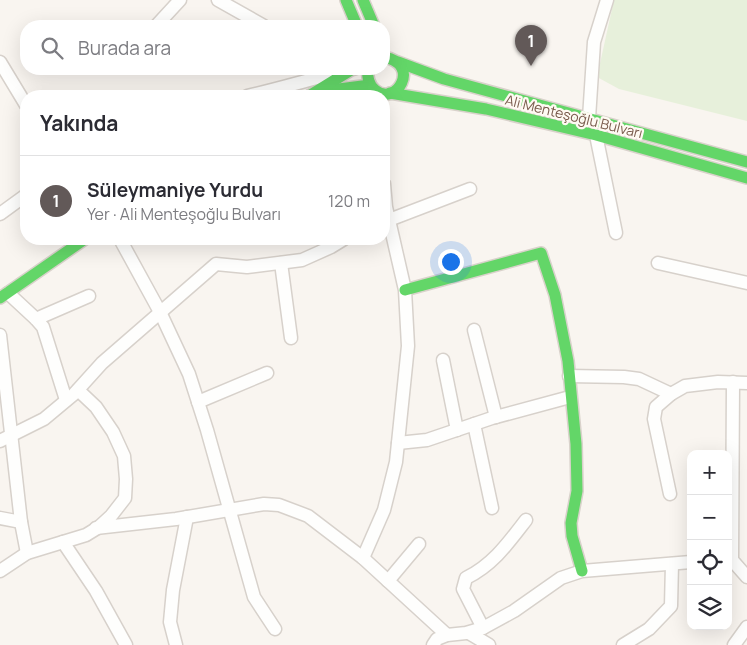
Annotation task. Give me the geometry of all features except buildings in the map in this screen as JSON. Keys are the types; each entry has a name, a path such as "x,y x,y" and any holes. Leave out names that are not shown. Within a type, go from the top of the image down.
{"main road":[{"path":"346,0 354,20"},
{"path":"363,0 371,20"},
{"path":"390,93 399,88 404,80 403,70 391,59"},
{"name":"Ali Menteşoğlu Bulvarı","path":"391,59 444,80 747,162"},
{"path":"319,90 343,75"},
{"path":"367,75 374,90"},
{"name":"Ali Menteşoğlu Bulvarı","path":"390,93 486,109 596,135 747,178"},
{"path":"4,295 76,245"},
{"path":"406,290 541,253 555,295 568,361 576,444 577,491 571,523 572,536 582,570"}],"street":[{"path":"162,20 180,0"},
{"path":"218,0 253,20"},
{"path":"589,118 594,42 607,0"},
{"path":"0,62 20,95"},
{"path":"263,90 303,75"},
{"path":"596,135 616,232"},
{"path":"390,220 470,189"},
{"path":"0,214 20,200"},
{"path":"363,558 384,510 396,462 408,346 406,290 390,224"},
{"path":"123,245 160,312 189,374 254,597 276,629"},
{"path":"6,438 44,419 78,390 102,363 216,264 247,267 302,260 334,245"},
{"path":"658,262 747,283"},
{"path":"281,263 291,338"},
{"path":"4,295 36,319 43,327 66,400"},
{"path":"36,319 89,296"},
{"path":"474,330 496,417"},
{"path":"0,335 6,438 27,552"},
{"path":"443,360 457,430"},
{"path":"198,402 267,373"},
{"path":"569,376 624,377 639,380 671,394"},
{"path":"670,494 654,419 656,407 671,394 685,386 718,382 747,383"},
{"path":"730,540 733,382"},
{"path":"0,571 27,552 86,534 111,516 125,498 124,456 113,432 96,407 78,390"},
{"path":"398,443 427,440 496,417 570,397"},
{"path":"474,424 492,508"},
{"path":"96,528 186,517 264,504 278,505 308,516 363,558 447,635"},
{"path":"176,645 170,622 173,590 186,517"},
{"path":"0,518 21,522"},
{"path":"483,628 463,589 466,578 478,572 504,550 526,520"},
{"path":"63,542 96,591 126,645"},
{"path":"388,581 419,544"},
{"path":"732,560 747,560"},
{"path":"433,645 436,639 447,635 469,633 483,628 514,611 561,578 582,570 687,562"},
{"path":"732,562 747,577"},
{"path":"623,645 649,629 671,606 672,564"},
{"path":"734,645 747,627"},
{"path":"469,633 489,645"}],"green space":[{"path":"614,0 747,0 747,121 619,89 597,77"}],"traffic: fast":[{"path":"346,0 354,20"},
{"path":"363,0 371,20"},
{"path":"390,59 402,68 403,75 402,83 390,93"},
{"path":"398,62 444,79 747,162"},
{"path":"319,90 343,75"},
{"path":"368,75 368,80 375,90"},
{"path":"331,90 370,85"},
{"path":"390,93 486,109 596,135 747,178"},
{"path":"0,298 76,245"},
{"path":"405,290 541,253 555,295 568,361 576,444 577,491 571,523 572,536 582,571"}],"place":[{"name":"Süleymaniye Yurdu","path":"531,66"}]}
